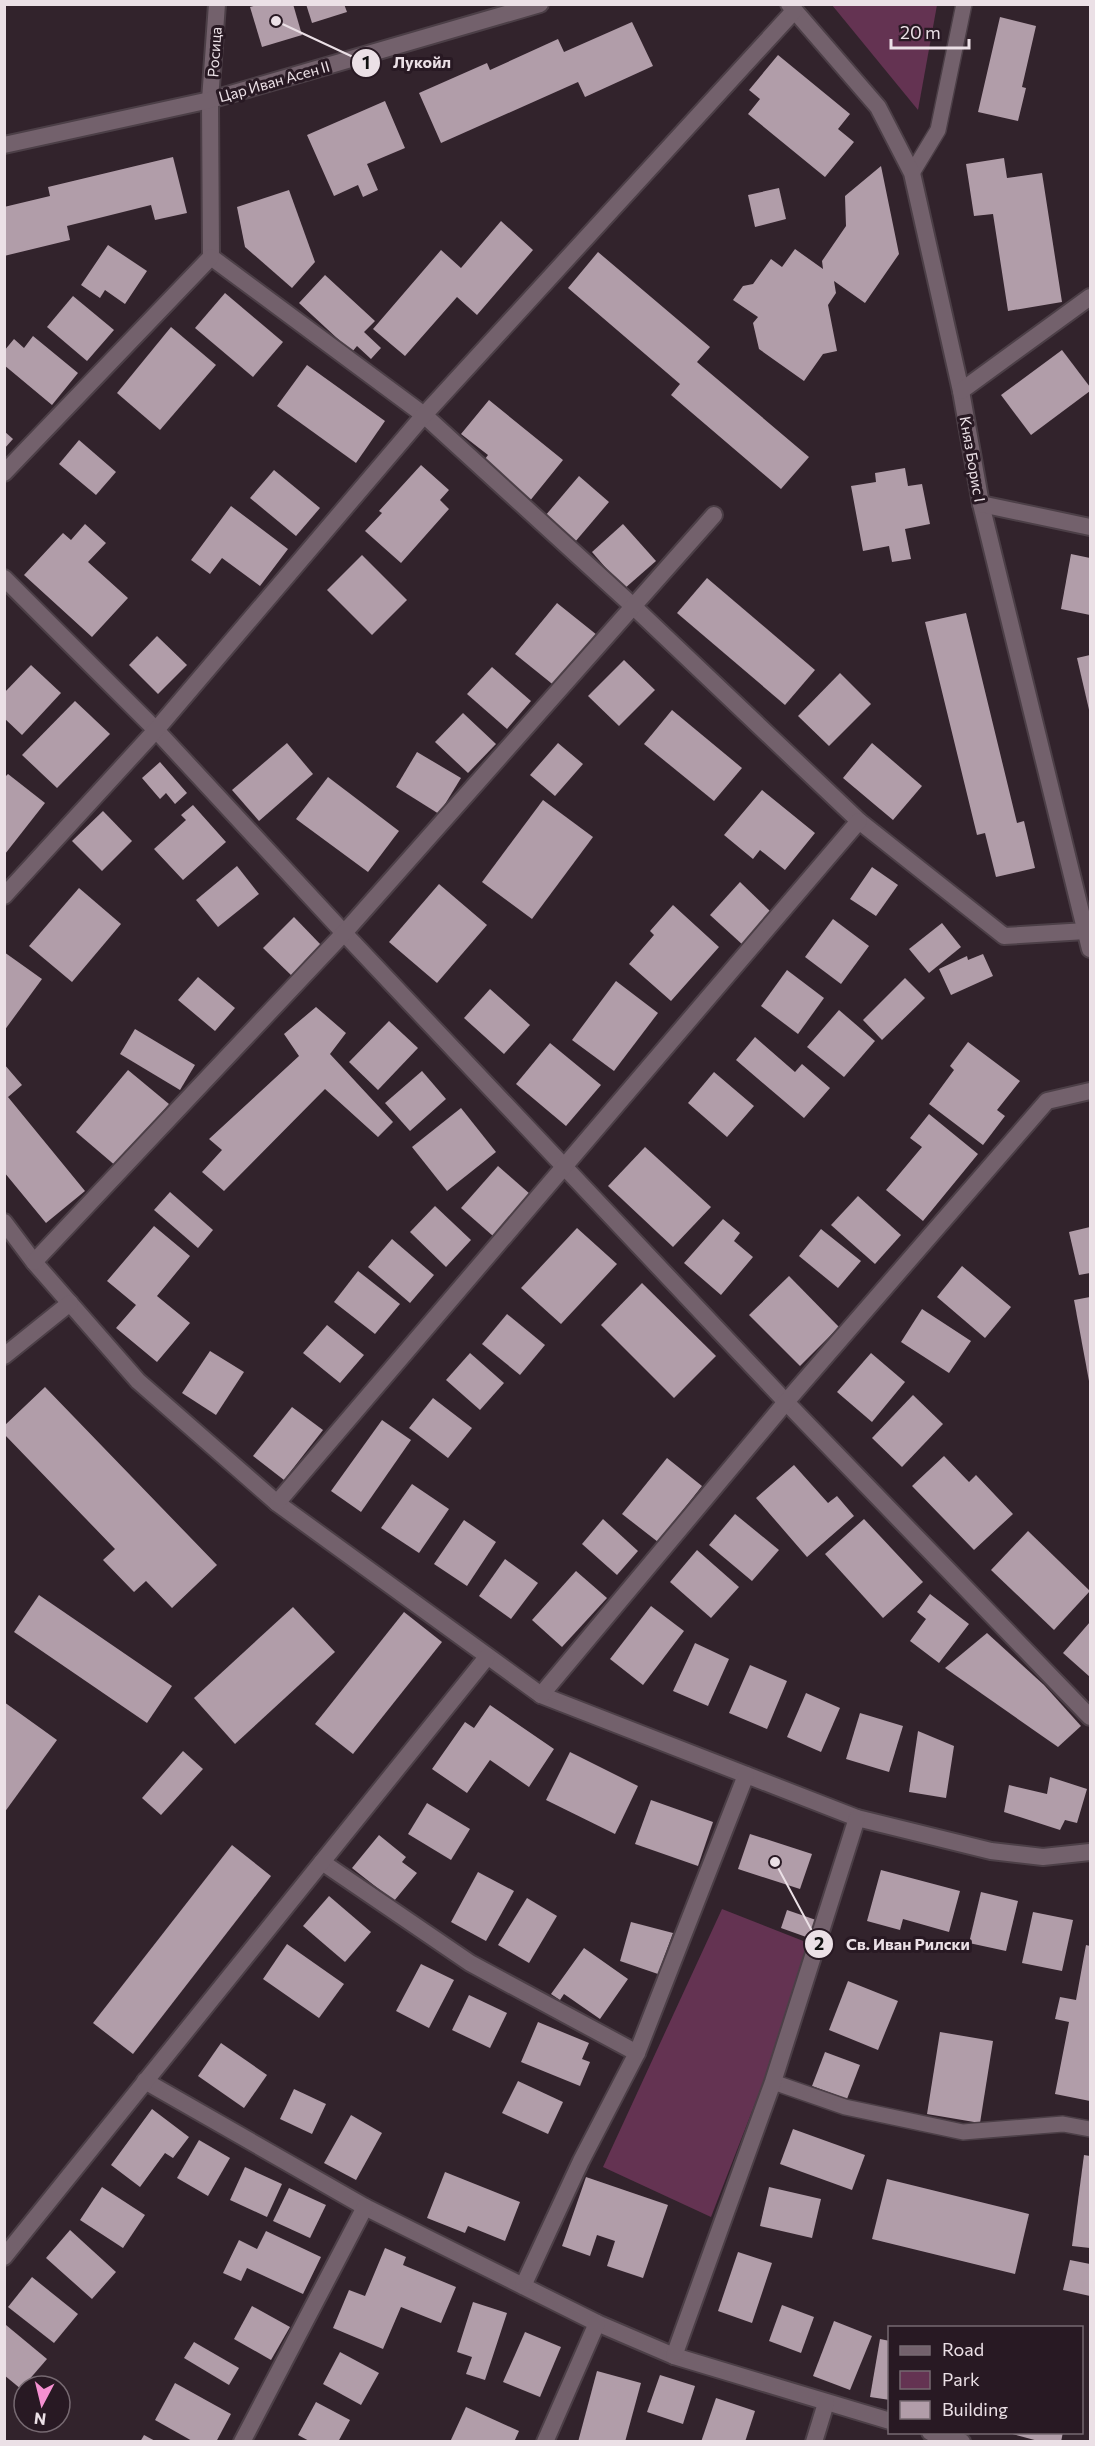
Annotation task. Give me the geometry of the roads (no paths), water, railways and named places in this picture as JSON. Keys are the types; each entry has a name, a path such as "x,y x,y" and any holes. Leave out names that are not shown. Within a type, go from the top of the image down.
{"street":[{"name":"Росица","path":"211,257 210,100 217,4"},
{"name":"Цар Иван Асен II","path":"4,146 210,100 540,4"},
{"name":"Княз Борис I","path":"791,8 878,106 912,173 961,391 981,504 1090,949"},
{"path":"4,896 156,729 424,415 791,8"},
{"path":"4,473 211,257 424,415 634,607 859,822 1004,936 1086,932"},
{"path":"961,391 1090,297"},
{"path":"981,504 1090,526"},
{"path":"34,1262 344,933 714,515"},
{"path":"4,578 156,729 344,933 786,1402 1090,1717"},
{"path":"278,1503 859,822"},
{"path":"542,1695 786,1402 1047,1101 1090,1091"},
{"path":"4,1222 34,1262 138,1381 278,1503 542,1695 857,1818 992,1851 1043,1857 1090,1852"},
{"path":"4,1356 70,1303"},
{"path":"4,2257 487,1657"},
{"path":"523,2286 581,2161 637,2053 746,1775"},
{"path":"674,2356 773,2082 857,1818"},
{"path":"322,1862 470,1964 637,2053"},
{"path":"145,2081 365,2207 597,2323 674,2356 888,2420"},
{"path":"242,2442 365,2207"},
{"path":"545,2442 597,2323"},
{"path":"814,2442 826,2403"},
{"path":"934,2434 962,2442"}],"lane":[{"path":"912,173 938,130 964,4"},
{"path":"773,2082 845,2107 963,2132 1063,2124 1090,2129"}],"place":[{"name":"Лукойл","path":"276,21"},
{"name":"Св. Иван Рилски","path":"775,1862"}]}
